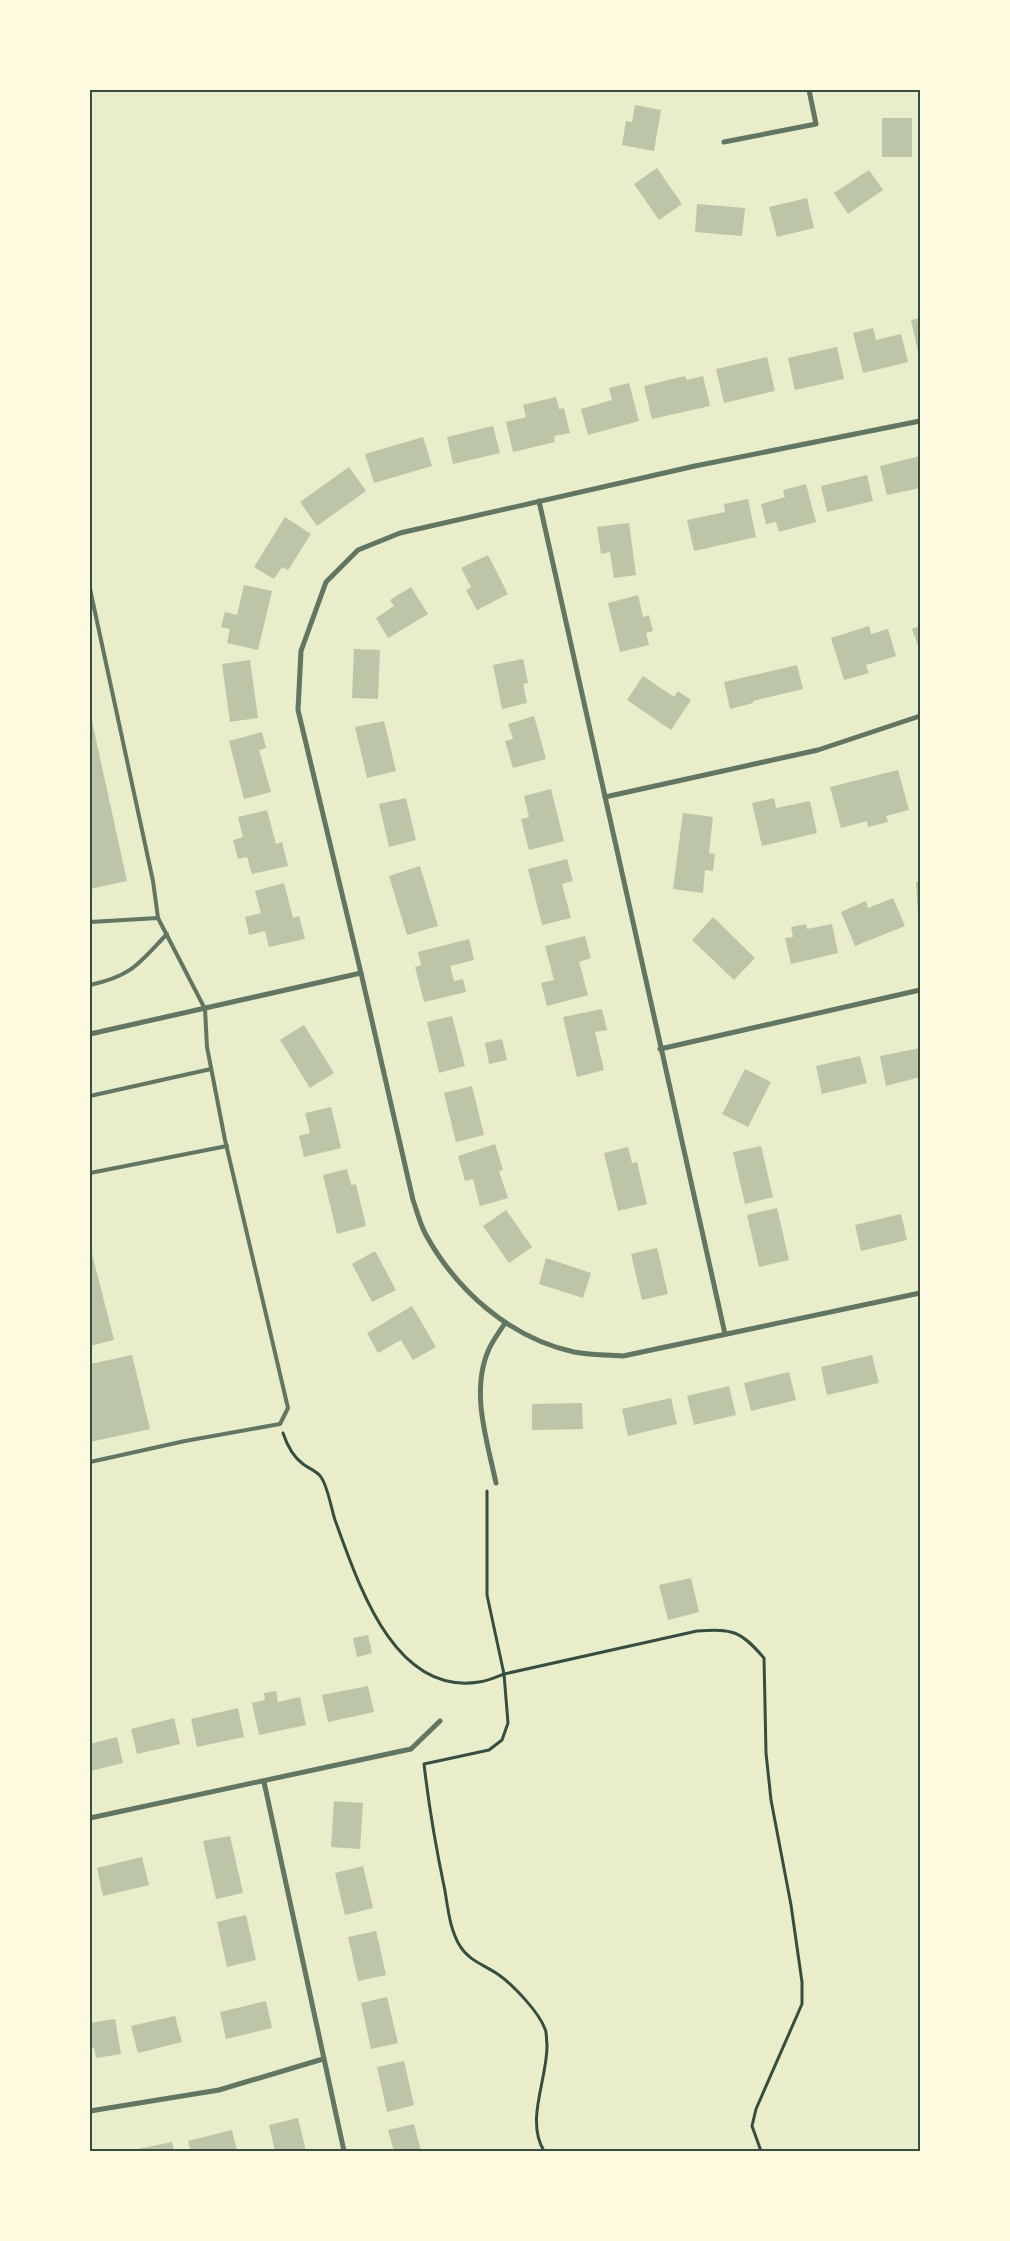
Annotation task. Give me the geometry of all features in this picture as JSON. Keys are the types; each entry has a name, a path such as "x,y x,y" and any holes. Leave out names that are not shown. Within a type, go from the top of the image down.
{"street":[{"path":"724,142 816,124 809,90"},
{"path":"920,420 539,500 400,533 358,550 326,582 301,650 298,710 361,973 412,1200 425,1234 467,1293 505,1322 535,1339 574,1352 623,1356 920,1293"},
{"path":"539,500 725,1334"},
{"path":"605,797 818,750 920,716"},
{"path":"90,1034 361,973"},
{"path":"660,1049 920,990"},
{"path":"496,1483 480,1408 482,1380 488,1351 505,1322"},
{"path":"90,1818 410,1749 440,1721"},
{"path":"264,1782 344,2151"},
{"path":"90,2111 218,2090 323,2059"}],"lane":[{"path":"90,589 153,881 158,918 205,1009 207,1047 227,1146 288,1408 280,1424 184,1441 90,1462"},
{"path":"90,922 158,918"},
{"path":"90,985 114,980 130,972 167,934"},
{"path":"90,1096 212,1069"},
{"path":"90,1173 227,1146"}],"path":[{"path":"280,1424 290,1451 301,1463 321,1477 359,1583 391,1642 406,1660 422,1671 459,1683 479,1682 504,1674 706,1630 725,1629 749,1640 764,1658 767,1763 771,1800 791,1905 802,1982 802,2004 756,2109 752,2126 761,2151"},
{"path":"496,1483 487,1489 487,1595 504,1674 508,1723 502,1740 489,1750 424,1764 430,1821 452,1925 460,1946 473,1961 498,1975 514,1988 546,2030 547,2058 536,2120 539,2143 544,2151"}],"building":[{"path":"635,105 661,110 654,151 622,145 626,121 632,122"},
{"path":"882,118 912,118 912,157 882,157"},
{"path":"657,168 682,204 659,220 634,184"},
{"path":"869,170 883,190 848,214 834,193"},
{"path":"807,198 814,228 777,237 769,207"},
{"path":"697,204 745,208 742,236 695,232"},
{"path":"920,318 920,356 919,356 911,320"},
{"path":"873,328 876,340 901,334 908,362 863,373 853,333"},
{"path":"837,347 844,379 795,390 788,358"},
{"path":"767,357 775,391 724,403 716,369"},
{"path":"685,376 687,380 703,376 710,406 652,419 644,386"},
{"path":"629,383 639,421 588,435 581,409 612,400 609,388"},
{"path":"556,397 559,409 564,408 570,433 554,436 555,442 513,452 506,422 526,417 523,405"},
{"path":"493,426 500,453 453,464 447,437"},
{"path":"423,437 432,466 374,483 365,454"},
{"path":"920,456 920,488 887,495 880,466"},
{"path":"349,467 366,491 317,526 300,502"},
{"path":"867,475 873,501 827,512 821,486"},
{"path":"806,484 816,522 779,532 776,522 766,524 761,504 785,497 783,490"},
{"path":"748,499 756,537 694,551 687,520 725,512 724,504"},
{"path":"285,517 311,534 288,570 282,567 274,579 254,567"},
{"path":"629,523 636,575 614,578 610,552 601,554 597,527"},
{"path":"488,555 508,594 477,610 466,590 471,587 461,568"},
{"path":"244,585 272,591 258,650 227,643 230,629 221,627 225,612 237,615"},
{"path":"411,587 428,614 388,638 376,618 394,606 390,600"},
{"path":"638,595 643,617 649,615 653,631 646,633 649,645 620,652 608,603"},
{"path":"869,626 871,634 888,629 896,656 866,665 869,673 844,680 831,638"},
{"path":"920,626 920,652 912,629"},
{"path":"354,649 380,650 378,699 352,698"},
{"path":"523,659 528,683 523,684 527,703 502,709 493,665"},
{"path":"250,660 258,718 230,722 222,664"},
{"path":"797,665 803,689 753,701 753,703 730,709 724,682"},
{"path":"643,676 674,697 678,691 691,700 671,730 627,700"},
{"path":"534,716 546,759 513,768 505,741 513,739 508,724"},
{"path":"90,718 127,881 90,889"},
{"path":"384,721 396,771 367,778 355,727"},
{"path":"262,732 266,748 259,750 271,792 244,799 229,741"},
{"path":"898,770 909,810 886,816 888,822 868,827 867,821 841,828 830,787"},
{"path":"551,789 564,841 529,850 521,819 529,817 524,796"},
{"path":"406,798 416,840 389,847 379,804"},
{"path":"774,798 776,808 810,801 817,833 762,846 752,803"},
{"path":"267,810 276,844 282,842 288,866 252,874 247,857 238,859 233,840 243,837 238,817"},
{"path":"683,813 713,817 709,853 715,854 713,871 705,870 703,893 673,889"},
{"path":"567,859 573,881 562,884 571,918 542,925 528,869"},
{"path":"420,866 438,926 407,935 389,876"},
{"path":"916,882 920,882 920,914 918,914"},
{"path":"284,883 293,918 299,916 305,939 269,947 265,931 249,935 245,917 261,913 255,891"},
{"path":"893,898 905,926 855,946 841,912 866,901 868,908"},
{"path":"713,917 755,958 734,980 692,940"},
{"path":"806,924 807,929 832,924 838,953 791,964 785,938 793,937 791,927"},
{"path":"585,936 591,958 579,962 588,995 547,1006 541,983 554,980 545,946"},
{"path":"469,939 474,960 450,966 454,981 463,979 466,992 424,1002 415,967 421,965 418,952"},
{"path":"602,1009 607,1030 595,1032 604,1070 577,1077 563,1017"},
{"path":"452,1016 465,1066 439,1073 427,1022"},
{"path":"304,1025 334,1073 310,1088 280,1040"},
{"path":"502,1039 507,1060 489,1064 485,1043"},
{"path":"920,1048 920,1077 886,1086 880,1056"},
{"path":"860,1056 867,1083 822,1094 816,1066"},
{"path":"745,1069 771,1082 748,1127 722,1114"},
{"path":"472,1086 484,1135 456,1142 444,1093"},
{"path":"331,1107 341,1148 304,1157 299,1136 310,1133 305,1113"},
{"path":"495,1144 503,1170 499,1171 508,1198 480,1206 473,1179 465,1181 458,1156"},
{"path":"761,1146 773,1197 745,1204 733,1152"},
{"path":"628,1147 632,1163 637,1162 647,1204 618,1211 604,1153"},
{"path":"347,1169 351,1185 356,1184 366,1226 337,1234 323,1175"},
{"path":"777,1208 789,1260 759,1267 747,1215"},
{"path":"506,1210 532,1247 509,1263 483,1226"},
{"path":"901,1214 907,1240 861,1251 855,1225"},
{"path":"90,1246 114,1340 90,1346"},
{"path":"657,1248 668,1294 642,1300 631,1254"},
{"path":"375,1251 396,1290 372,1302 352,1264"},
{"path":"546,1258 591,1273 583,1298 539,1284"},
{"path":"412,1306 436,1347 413,1360 401,1340 378,1353 367,1333"},
{"path":"132,1355 150,1429 90,1442 90,1364"},
{"path":"872,1355 879,1383 827,1395 821,1367"},
{"path":"789,1372 796,1400 751,1411 744,1383"},
{"path":"729,1386 736,1415 694,1425 687,1396"},
{"path":"671,1398 677,1424 628,1436 622,1409"},
{"path":"582,1403 583,1429 532,1430 532,1404"},
{"path":"691,1578 699,1612 668,1620 659,1585"},
{"path":"368,1635 372,1653 357,1657 353,1638"},
{"path":"368,1686 374,1712 328,1722 322,1695"},
{"path":"276,1691 278,1702 300,1697 306,1725 259,1735 252,1703 265,1700 264,1693"},
{"path":"238,1708 244,1737 197,1747 191,1719"},
{"path":"174,1718 180,1744 137,1754 131,1729"},
{"path":"117,1737 123,1763 90,1771 90,1744"},
{"path":"334,1801 363,1803 360,1849 331,1847"},
{"path":"230,1836 243,1893 216,1899 203,1841"},
{"path":"142,1857 149,1885 103,1896 97,1868"},
{"path":"363,1866 373,1908 345,1915 335,1873"},
{"path":"246,1915 256,1960 227,1967 217,1922"},
{"path":"376,1931 386,1975 358,1981 348,1937"},
{"path":"387,1997 398,2043 371,2049 361,2003"},
{"path":"266,2001 272,2028 226,2039 220,2012"},
{"path":"175,2016 182,2042 138,2053 131,2026"},
{"path":"115,2019 121,2054 96,2058 94,2048 90,2048 90,2023"},
{"path":"404,2061 414,2105 387,2112 377,2067"},
{"path":"298,2118 306,2151 275,2151 269,2125"},
{"path":"414,2124 421,2151 394,2151 388,2130"},
{"path":"232,2130 237,2151 191,2151 188,2141"},
{"path":"172,2142 174,2151 133,2151 133,2150"}]}
